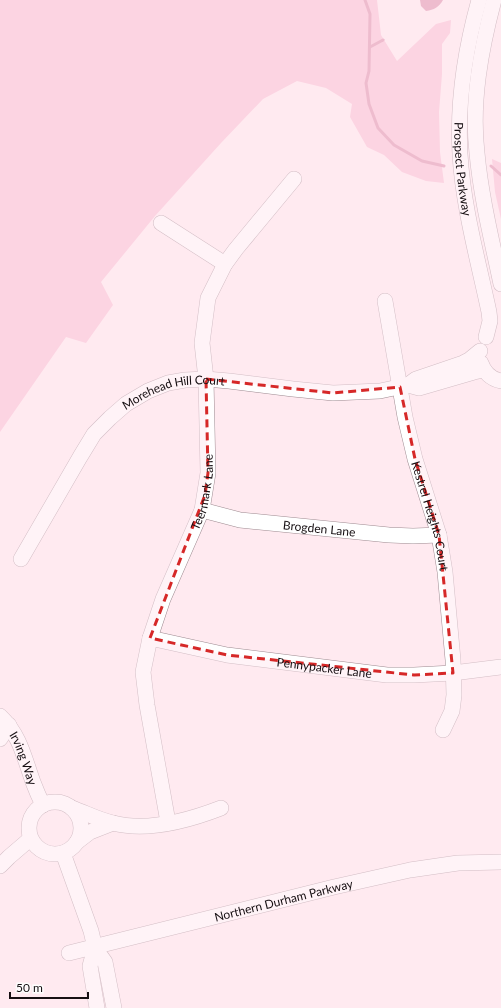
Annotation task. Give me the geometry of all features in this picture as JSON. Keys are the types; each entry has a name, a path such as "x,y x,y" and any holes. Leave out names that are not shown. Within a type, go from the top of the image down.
{"street":[{"name":"Prospect Parkway","path":"479,0 470,30 464,68 460,153 467,208 490,321 479,358 484,370"},
{"name":"Prospect Parkway","path":"494,0 479,70 476,110 476,152 484,204 501,284"},
{"name":"Teermark Lane","path":"168,822 147,705 143,672 145,655 163,599 202,510 208,473 206,379 202,343 204,318 208,298 225,264 294,179"},
{"path":"161,223 225,264"},
{"name":"Kestrel Heights Court","path":"385,301 404,386 405,417 415,459 439,535 445,572 453,660 454,695 452,711 443,730"},
{"path":"483,344 493,332 501,328"},
{"name":"Morehead Hill Court","path":"21,559 94,434 126,404 148,391 168,383 185,380 206,379 229,380 293,390 334,393 380,391 404,386 416,379 463,363 469,360 483,344"},
{"path":"484,370 500,382"},
{"name":"Morehead Hill Court","path":"404,386 419,388 484,370"},
{"name":"Brogden Lane","path":"202,510 247,521 388,535 439,535"},
{"name":"Pennypacker Lane","path":"150,638 227,655 393,675 414,676 501,667"},
{"path":"0,739 5,720"},
{"name":"Irving Way","path":"5,720 18,740 33,783 43,805"},
{"path":"112,824 90,832 77,842 71,849 56,855 40,851 30,839 28,831 32,816 36,810 50,802 66,804 72,808 112,824 132,826 151,826 196,818 221,808"},
{"path":"72,808 80,821 80,835 77,842"},
{"path":"0,866 30,839"},
{"path":"63,853 91,931 95,948 105,962 114,1008"},
{"name":"Northern Durham Parkway","path":"69,953 95,948 334,886 395,873 458,863 501,862"},
{"path":"95,948 90,966 97,1008"}],"highlighted area":[{"path":"206,379 333,393 400,387 415,459 439,535 453,673 414,675 227,655 150,638 205,495 208,473"}],"shaded area":[{"path":"0,0 377,0 381,35 397,61 436,24 451,20 450,33 442,44 442,74 439,112 440,152 444,183 426,181 402,172 384,155 367,147 350,117 352,104 326,88 297,81 263,99 155,216 101,282 113,305 86,343 66,337 0,432"},
{"path":"420,0 443,0 436,8 426,11 421,6"},
{"path":"492,159 501,163 501,219 495,192"}],"waterway":[{"path":"365,0 370,14 369,71 366,83 369,104 378,128 394,145 422,161 444,166"},
{"path":"370,47 383,40"},
{"path":"491,166 501,175"}]}
